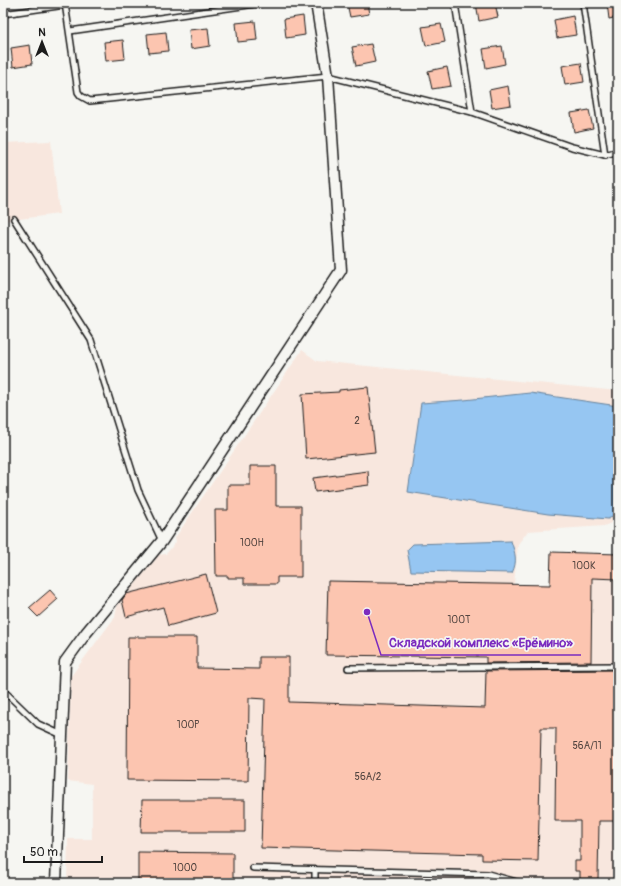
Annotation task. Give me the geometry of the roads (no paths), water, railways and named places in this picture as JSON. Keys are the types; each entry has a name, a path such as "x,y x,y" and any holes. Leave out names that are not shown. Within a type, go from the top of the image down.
{"street":[{"path":"56,883 65,662 86,633 162,541 341,270 328,76 316,3"}],"lane":[{"path":"70,31 263,3"},
{"path":"455,3 472,112"},
{"path":"583,3 605,155"},
{"path":"3,14 65,4 78,92 81,96 90,101 328,76 472,112 572,147 605,155 618,151"},
{"path":"14,219 91,340 138,490 162,541"},
{"path":"348,668 618,666"},
{"path":"3,690 38,724 62,735"},
{"path":"253,868 315,871 488,874 520,883"},
{"path":"315,871 315,883"}],"water":[{"path":"530,393 618,406 618,514 608,519 548,514 408,492 421,403"},
{"path":"511,541 515,553 515,565 512,573 411,571 407,550 413,544"}],"place":[{"name":"Складской комплекс «Ерёмино»","path":"367,612"}]}
